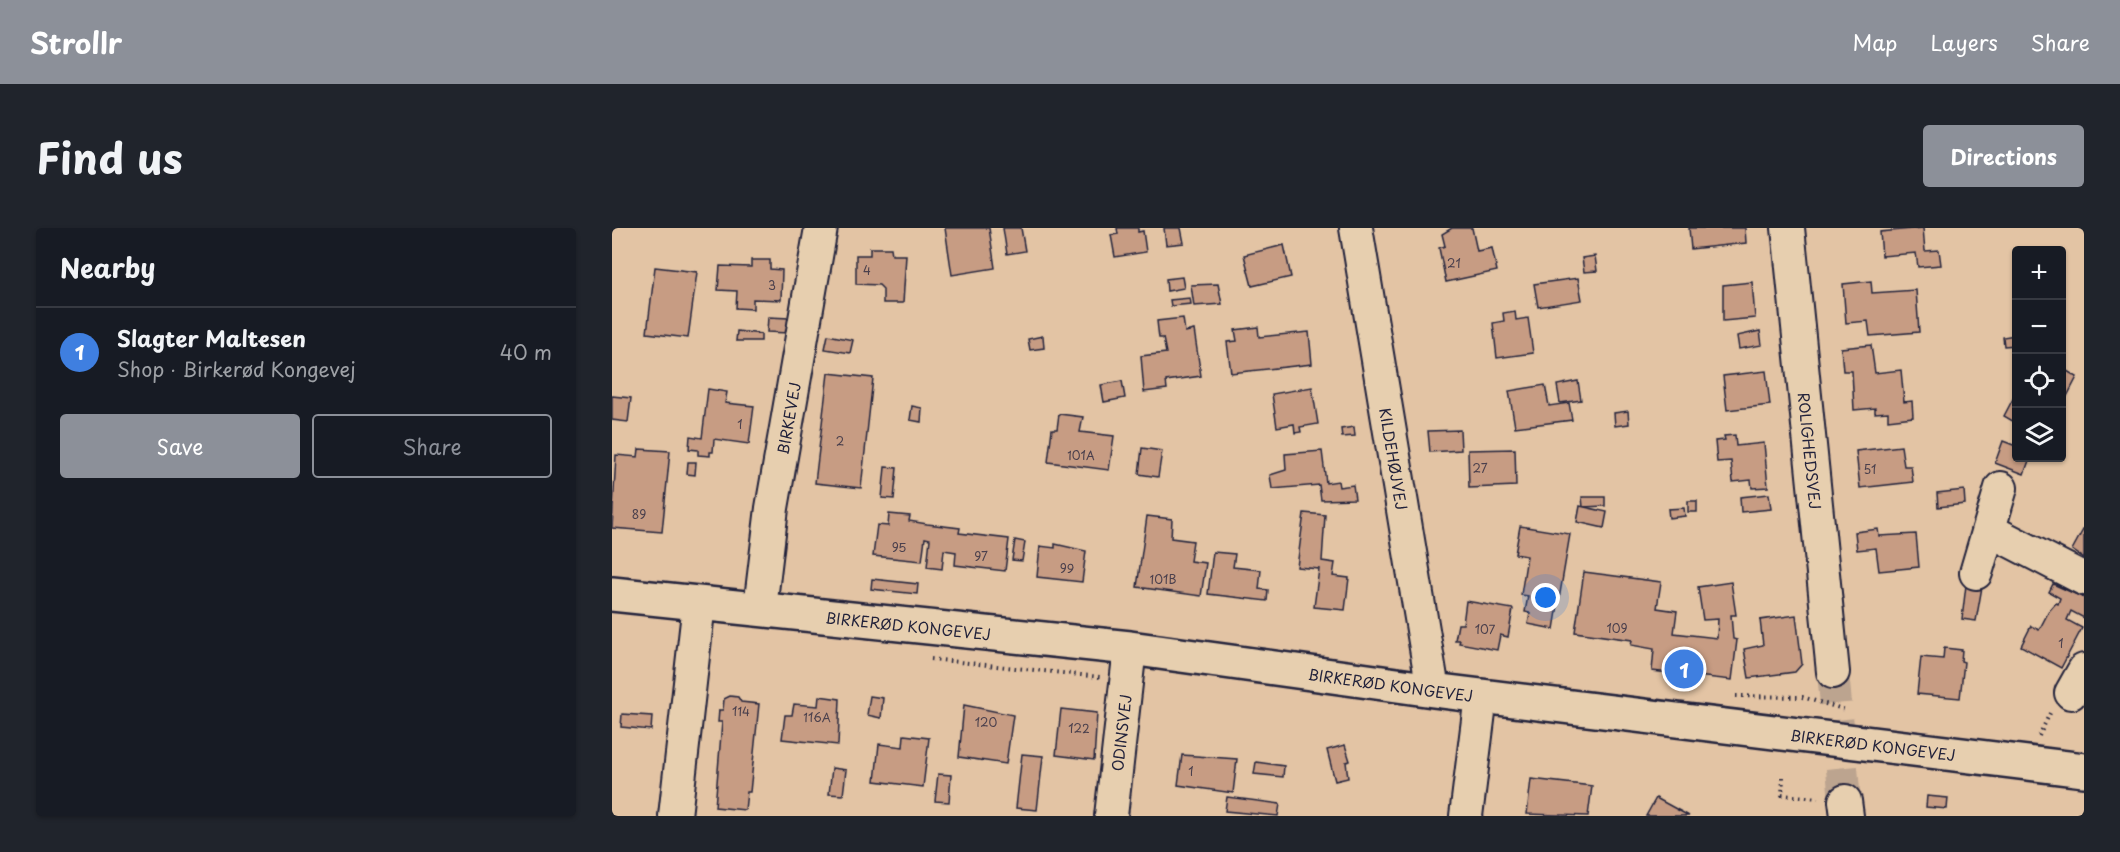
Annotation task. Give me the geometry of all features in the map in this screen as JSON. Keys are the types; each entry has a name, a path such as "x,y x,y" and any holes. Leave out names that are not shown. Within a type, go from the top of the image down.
{"main road":[{"name":"BIRKERØD KONGEVEJ","path":"612,594 1130,648 1433,690 2084,770"}],"street":[{"name":"BIRKEVEJ","path":"760,608 772,508 821,228"},
{"name":"KILDEHØJVEJ","path":"1356,228 1433,690"},
{"name":"ROLIGHEDSVEJ","path":"1788,228 1833,672"},
{"path":"1976,573 2001,488"},
{"path":"1989,530 2084,579"},
{"path":"675,816 699,603"},
{"name":"ODINSVEJ","path":"1111,816 1130,648"},
{"path":"1466,816 1481,696"}],"path":[{"path":"1784,777 1782,795 1846,808"}],"building":[{"path":"945,228 989,228 995,268 952,275"},
{"path":"1003,228 1021,228 1025,251 1007,254"},
{"path":"1117,228 1138,228 1138,232 1143,231 1146,252 1115,257 1111,235 1118,234"},
{"path":"1164,228 1181,228 1184,243 1166,245"},
{"path":"1452,228 1472,228 1477,251 1492,248 1497,271 1446,282 1439,248 1445,246 1442,234"},
{"path":"1689,228 1745,228 1746,243 1691,249"},
{"path":"1923,228 1925,251 1939,250 1941,265 1918,267 1916,253 1882,256 1880,232"},
{"path":"1284,245 1291,277 1252,286 1244,255"},
{"path":"870,248 891,248 892,255 906,255 903,303 883,303 883,289 879,285 856,284 856,255 870,255"},
{"path":"1595,256 1597,271 1584,272 1582,258"},
{"path":"751,260 770,260 770,269 782,270 781,300 753,299 753,309 736,308 737,291 718,290 720,266 751,267"},
{"path":"655,267 697,272 688,338 647,333"},
{"path":"1182,277 1184,288 1167,291 1166,279"},
{"path":"1578,278 1582,300 1538,307 1534,284"},
{"path":"1871,281 1872,293 1916,290 1919,332 1870,336 1868,321 1846,323 1843,284"},
{"path":"1752,282 1755,318 1723,321 1723,285"},
{"path":"1218,284 1222,304 1194,306 1191,285"},
{"path":"1190,298 1191,304 1171,306 1170,300"},
{"path":"1515,311 1516,320 1528,318 1533,353 1497,358 1493,323 1504,321 1503,313"},
{"path":"768,317 789,318 788,333 767,332"},
{"path":"1183,318 1185,332 1194,330 1201,376 1166,381 1167,389 1144,392 1141,356 1166,353 1163,338 1159,338 1157,321"},
{"path":"1258,327 1259,337 1309,332 1312,364 1231,373 1227,342 1237,341 1235,330"},
{"path":"737,331 761,334 761,341 736,341"},
{"path":"1760,331 1762,345 1739,349 1737,336"},
{"path":"828,335 853,340 850,353 825,349"},
{"path":"2012,335 2012,345 2004,346 2003,337"},
{"path":"1043,336 1044,348 1030,350 1028,339"},
{"path":"1871,345 1875,373 1901,370 1904,402 1912,401 1913,417 1888,420 1888,412 1875,413 1875,408 1854,410 1852,371 1843,371 1841,348"},
{"path":"2066,370 2077,377 2066,398"},
{"path":"1766,371 1770,405 1727,410 1723,376"},
{"path":"828,373 873,378 861,488 815,483"},
{"path":"1122,381 1125,398 1104,402 1101,385"},
{"path":"1578,381 1581,400 1560,403 1557,385"},
{"path":"1545,385 1549,406 1569,403 1572,420 1515,427 1509,391"},
{"path":"1312,387 1318,424 1300,427 1301,432 1295,433 1294,424 1277,427 1272,394"},
{"path":"708,389 727,392 725,403 754,406 749,444 714,439 713,452 710,452 710,456 698,455 698,450 689,449 690,436 702,438"},
{"path":"612,396 631,398 628,422 612,420"},
{"path":"2012,401 2012,421 2004,416"},
{"path":"912,406 922,408 921,422 910,420"},
{"path":"1628,411 1629,424 1615,426 1614,413"},
{"path":"1059,414 1083,417 1080,432 1114,436 1109,470 1048,462 1052,429 1057,429"},
{"path":"1354,427 1355,436 1342,437 1341,429"},
{"path":"1460,430 1461,450 1430,452 1428,431"},
{"path":"1735,435 1736,446 1764,443 1768,487 1752,488 1751,480 1733,482 1731,461 1717,462 1715,441 1725,440 1724,436"},
{"path":"2003,441 2012,444 2012,462 2028,462 2024,474 1995,463"},
{"path":"1901,446 1904,466 1911,466 1913,482 1860,488 1856,451"},
{"path":"1142,448 1162,451 1158,477 1139,474"},
{"path":"639,449 670,451 662,532 612,528 616,455 638,457"},
{"path":"1515,449 1516,486 1469,488 1468,450"},
{"path":"1322,451 1326,483 1338,481 1339,487 1353,485 1355,499 1321,500 1319,485 1272,489 1270,475 1286,470 1285,454"},
{"path":"688,462 696,462 695,475 687,474"},
{"path":"885,467 897,468 894,499 882,498"},
{"path":"1964,490 1965,504 1938,507 1937,493"},
{"path":"1769,494 1771,509 1741,512 1740,497"},
{"path":"1582,497 1605,497 1605,506 1583,507"},
{"path":"1688,501 1697,501 1697,512 1688,512"},
{"path":"1580,506 1607,512 1604,528 1577,522"},
{"path":"1684,508 1685,516 1669,518 1668,509"},
{"path":"1304,513 1325,515 1322,561 1335,563 1333,576 1349,578 1345,610 1314,607 1319,569 1297,567"},
{"path":"889,514 910,516 909,521 960,528 959,533 1009,539 1005,571 955,565 956,552 944,550 942,569 927,567 930,539 925,538 922,561 873,556 877,525 888,526"},
{"path":"1147,516 1172,519 1171,538 1193,541 1190,561 1206,563 1201,596 1137,587"},
{"path":"1520,526 1570,534 1554,629 1528,624 1530,613 1525,612 1528,596 1521,595 1527,556 1515,554"},
{"path":"2084,528 2084,558 2072,550"},
{"path":"1878,529 1879,536 1916,534 1919,567 1879,571 1876,548 1857,550 1855,532"},
{"path":"1015,540 1025,542 1022,561 1012,560"},
{"path":"1055,544 1086,551 1082,582 1037,577 1040,546 1055,548"},
{"path":"1213,552 1235,554 1233,567 1261,570 1259,589 1268,590 1267,601 1208,594"},
{"path":"1584,572 1661,582 1657,608 1677,611 1674,633 1717,638 1718,619 1703,620 1698,587 1731,582 1736,615 1731,615 1733,639 1737,640 1732,680 1652,671 1654,649 1631,645 1632,640 1575,632"},
{"path":"872,579 918,584 917,594 871,589"},
{"path":"2053,584 2084,598 2084,618 2071,611 2067,620 2082,628 2061,668 2021,646 2031,626 2039,630 2049,611 2056,603 2058,604 2060,598 2049,592"},
{"path":"1966,585 1982,587 1976,621 1962,619"},
{"path":"1466,601 1513,609 1508,637 1500,635 1497,650 1459,643 1460,640 1455,640 1458,624 1463,624"},
{"path":"1796,615 1802,664 1795,672 1749,678 1744,649 1763,645 1760,620"},
{"path":"1944,648 1962,650 1961,661 1964,662 1960,698 1917,694 1921,657 1943,659"},
{"path":"730,696 738,697 741,702 759,704 750,792 747,792 745,810 715,807 722,722 718,722 719,710 723,710 724,699"},
{"path":"819,696 840,699 838,745 782,739 785,715 792,715 794,704 818,706"},
{"path":"870,696 883,698 881,718 867,715"},
{"path":"964,705 1013,715 1006,764 959,757"},
{"path":"1061,709 1097,713 1094,760 1056,755"},
{"path":"622,714 652,716 651,730 621,727"},
{"path":"904,735 929,738 923,787 875,781 879,744 903,747"},
{"path":"1345,745 1350,761 1346,762 1348,778 1335,781 1327,750"},
{"path":"1022,754 1043,756 1037,810 1016,808"},
{"path":"1182,755 1237,759 1233,793 1178,785"},
{"path":"1256,762 1284,766 1283,777 1254,774"},
{"path":"832,768 846,770 843,795 829,794"},
{"path":"938,774 951,775 949,802 935,801"},
{"path":"1531,779 1592,786 1588,816 1527,814"},
{"path":"1927,796 1948,798 1947,809 1926,807"},
{"path":"1227,797 1280,804 1278,816 1225,811"},
{"path":"1656,798 1689,816 1646,816"}],"tunnel":[{"path":"1833,672 1845,801"}],"place":[{"name":"Slagter Maltesen","path":"1684,669"}]}
